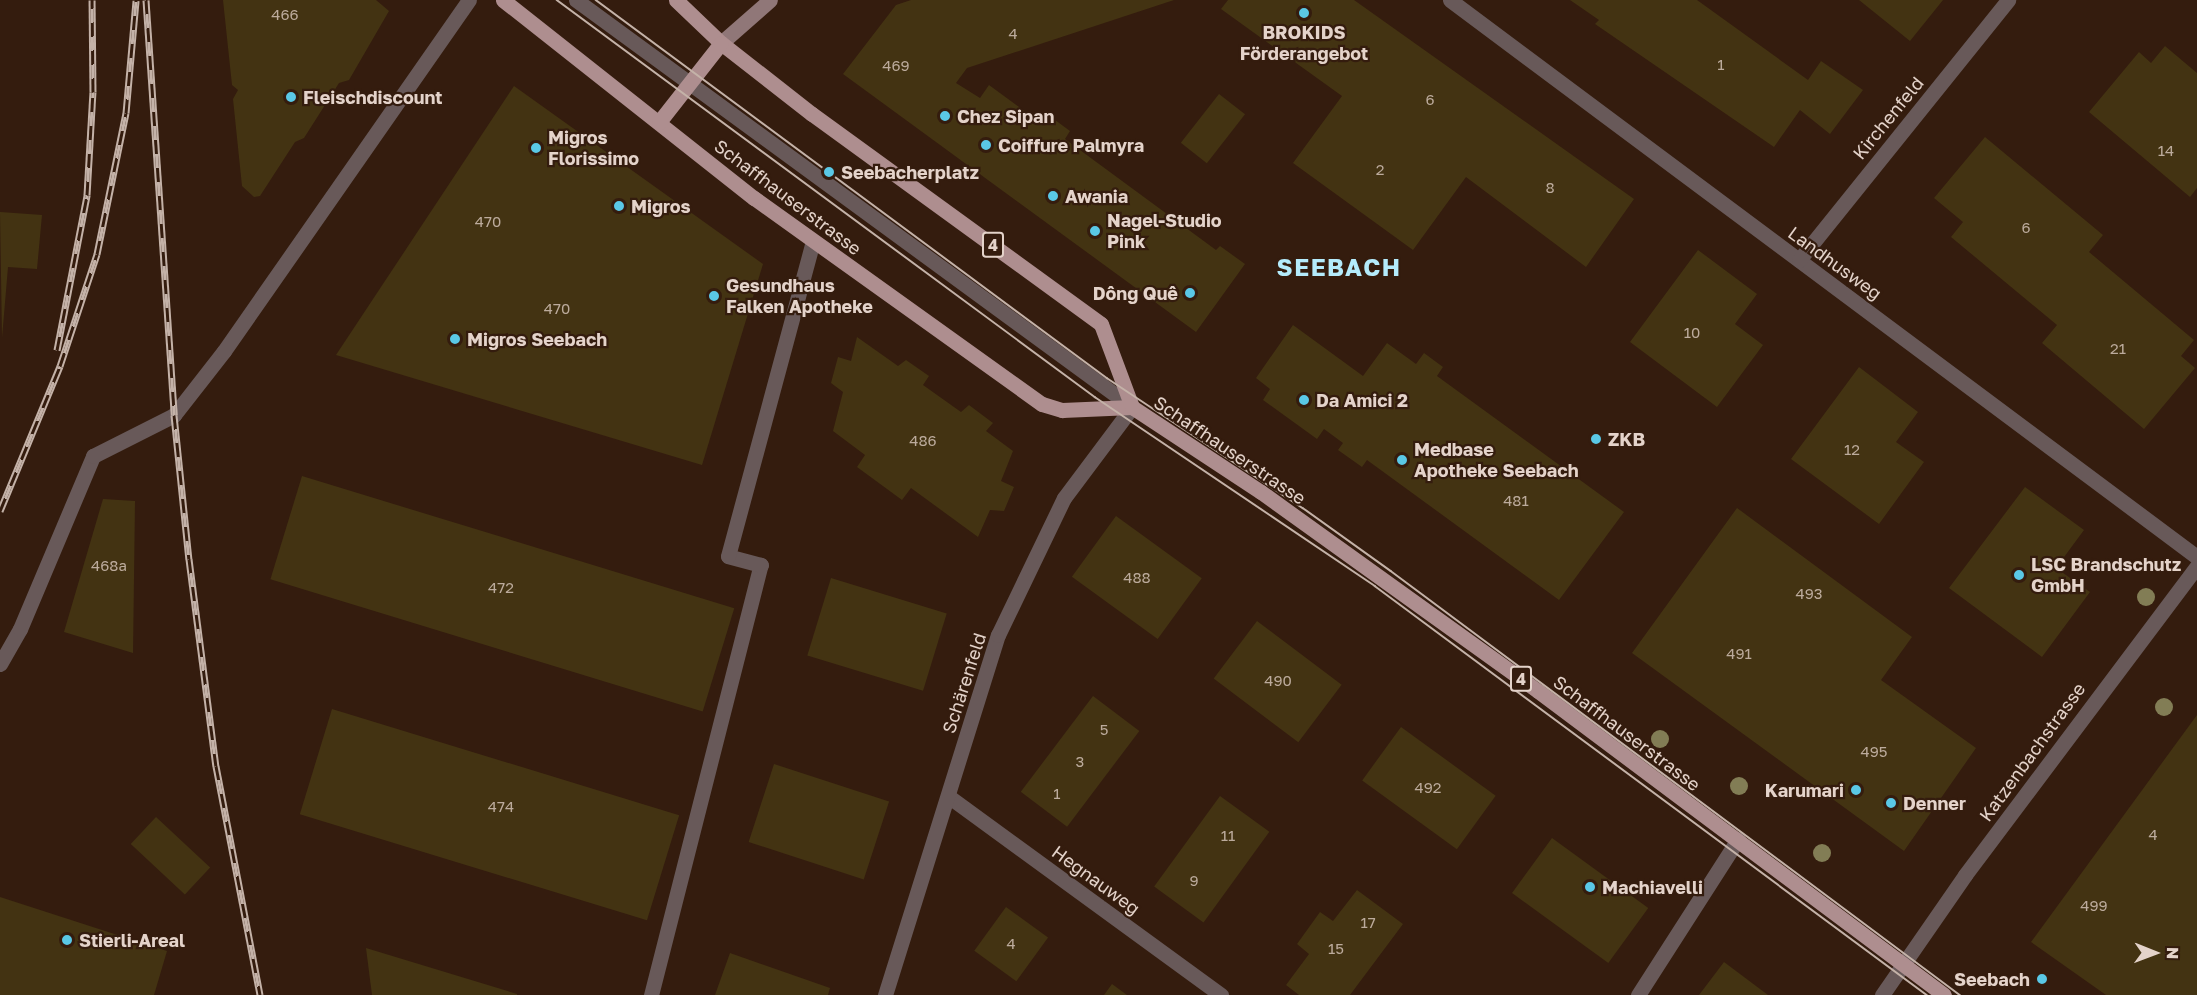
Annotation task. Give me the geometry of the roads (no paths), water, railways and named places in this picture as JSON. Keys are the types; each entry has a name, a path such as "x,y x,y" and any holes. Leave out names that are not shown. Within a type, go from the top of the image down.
{"main road":[{"name":"Schaffhauserstrasse","path":"503,0 813,241 1042,404 1062,410 1131,407"},
{"name":"Schaffhauserstrasse","path":"676,0 721,43 1101,324 1131,407 1392,586 1738,839 1944,995"},
{"path":"659,122 721,43"}],"street":[{"path":"0,664 20,629 93,456 174,415 224,351 469,0"},
{"name":"Schaffhauserstrasse","path":"576,0 1131,407"},
{"path":"721,43 770,0"},
{"name":"Landhusweg","path":"1449,0 2197,557"},
{"name":"Kirchenfeld","path":"1799,260 2007,0"},
{"path":"651,995 761,565 728,556 813,241"},
{"name":"Schärenfeld","path":"885,995 998,635 1064,498 1131,407"},
{"name":"Katzenbachstrasse","path":"1882,995 1902,963 2197,566"},
{"name":"Hegnauweg","path":"948,796 1221,995"},
{"path":"1638,995 1738,839"}],"tram line":[{"path":"557,0 1095,397 1375,586 1927,995"},
{"path":"596,0 1107,378 1303,508 1391,571 1960,995"}],"railway":[{"path":"57,350 87,195 93,92 92,0"},
{"path":"0,511 60,366 97,254 126,113 136,0"},
{"path":"146,0 174,415 189,559 216,766 260,995"}],"place":[{"name":"BROKIDS Förderangebot","path":"1304,13"},
{"name":"Fleischdiscount","path":"291,97"},
{"name":"Chez Sipan","path":"945,116"},
{"name":"Coiffure Palmyra","path":"986,145"},
{"name":"Migros Florissimo","path":"536,148"},
{"name":"Seebacherplatz","path":"829,172"},
{"name":"Awania","path":"1053,196"},
{"name":"Migros","path":"619,206"},
{"name":"Nagel-Studio Pink","path":"1095,231"},
{"name":"Dông Quê","path":"1190,293"},
{"name":"Gesundhaus Falken Apotheke","path":"714,296"},
{"name":"Migros Seebach","path":"455,339"},
{"name":"Da Amici 2","path":"1304,400"},
{"name":"ZKB","path":"1596,439"},
{"name":"Medbase Apotheke Seebach","path":"1402,460"},
{"name":"LSC Brandschutz GmbH","path":"2019,575"},
{"name":"Karumari","path":"1856,790"},
{"name":"Denner","path":"1891,803"},
{"name":"Machiavelli","path":"1590,887"},
{"name":"Stierli-Areal","path":"67,940"},
{"name":"Seebach","path":"2042,979"}],"district":[{"name":"SEEBACH","path":"1339,267"}]}
